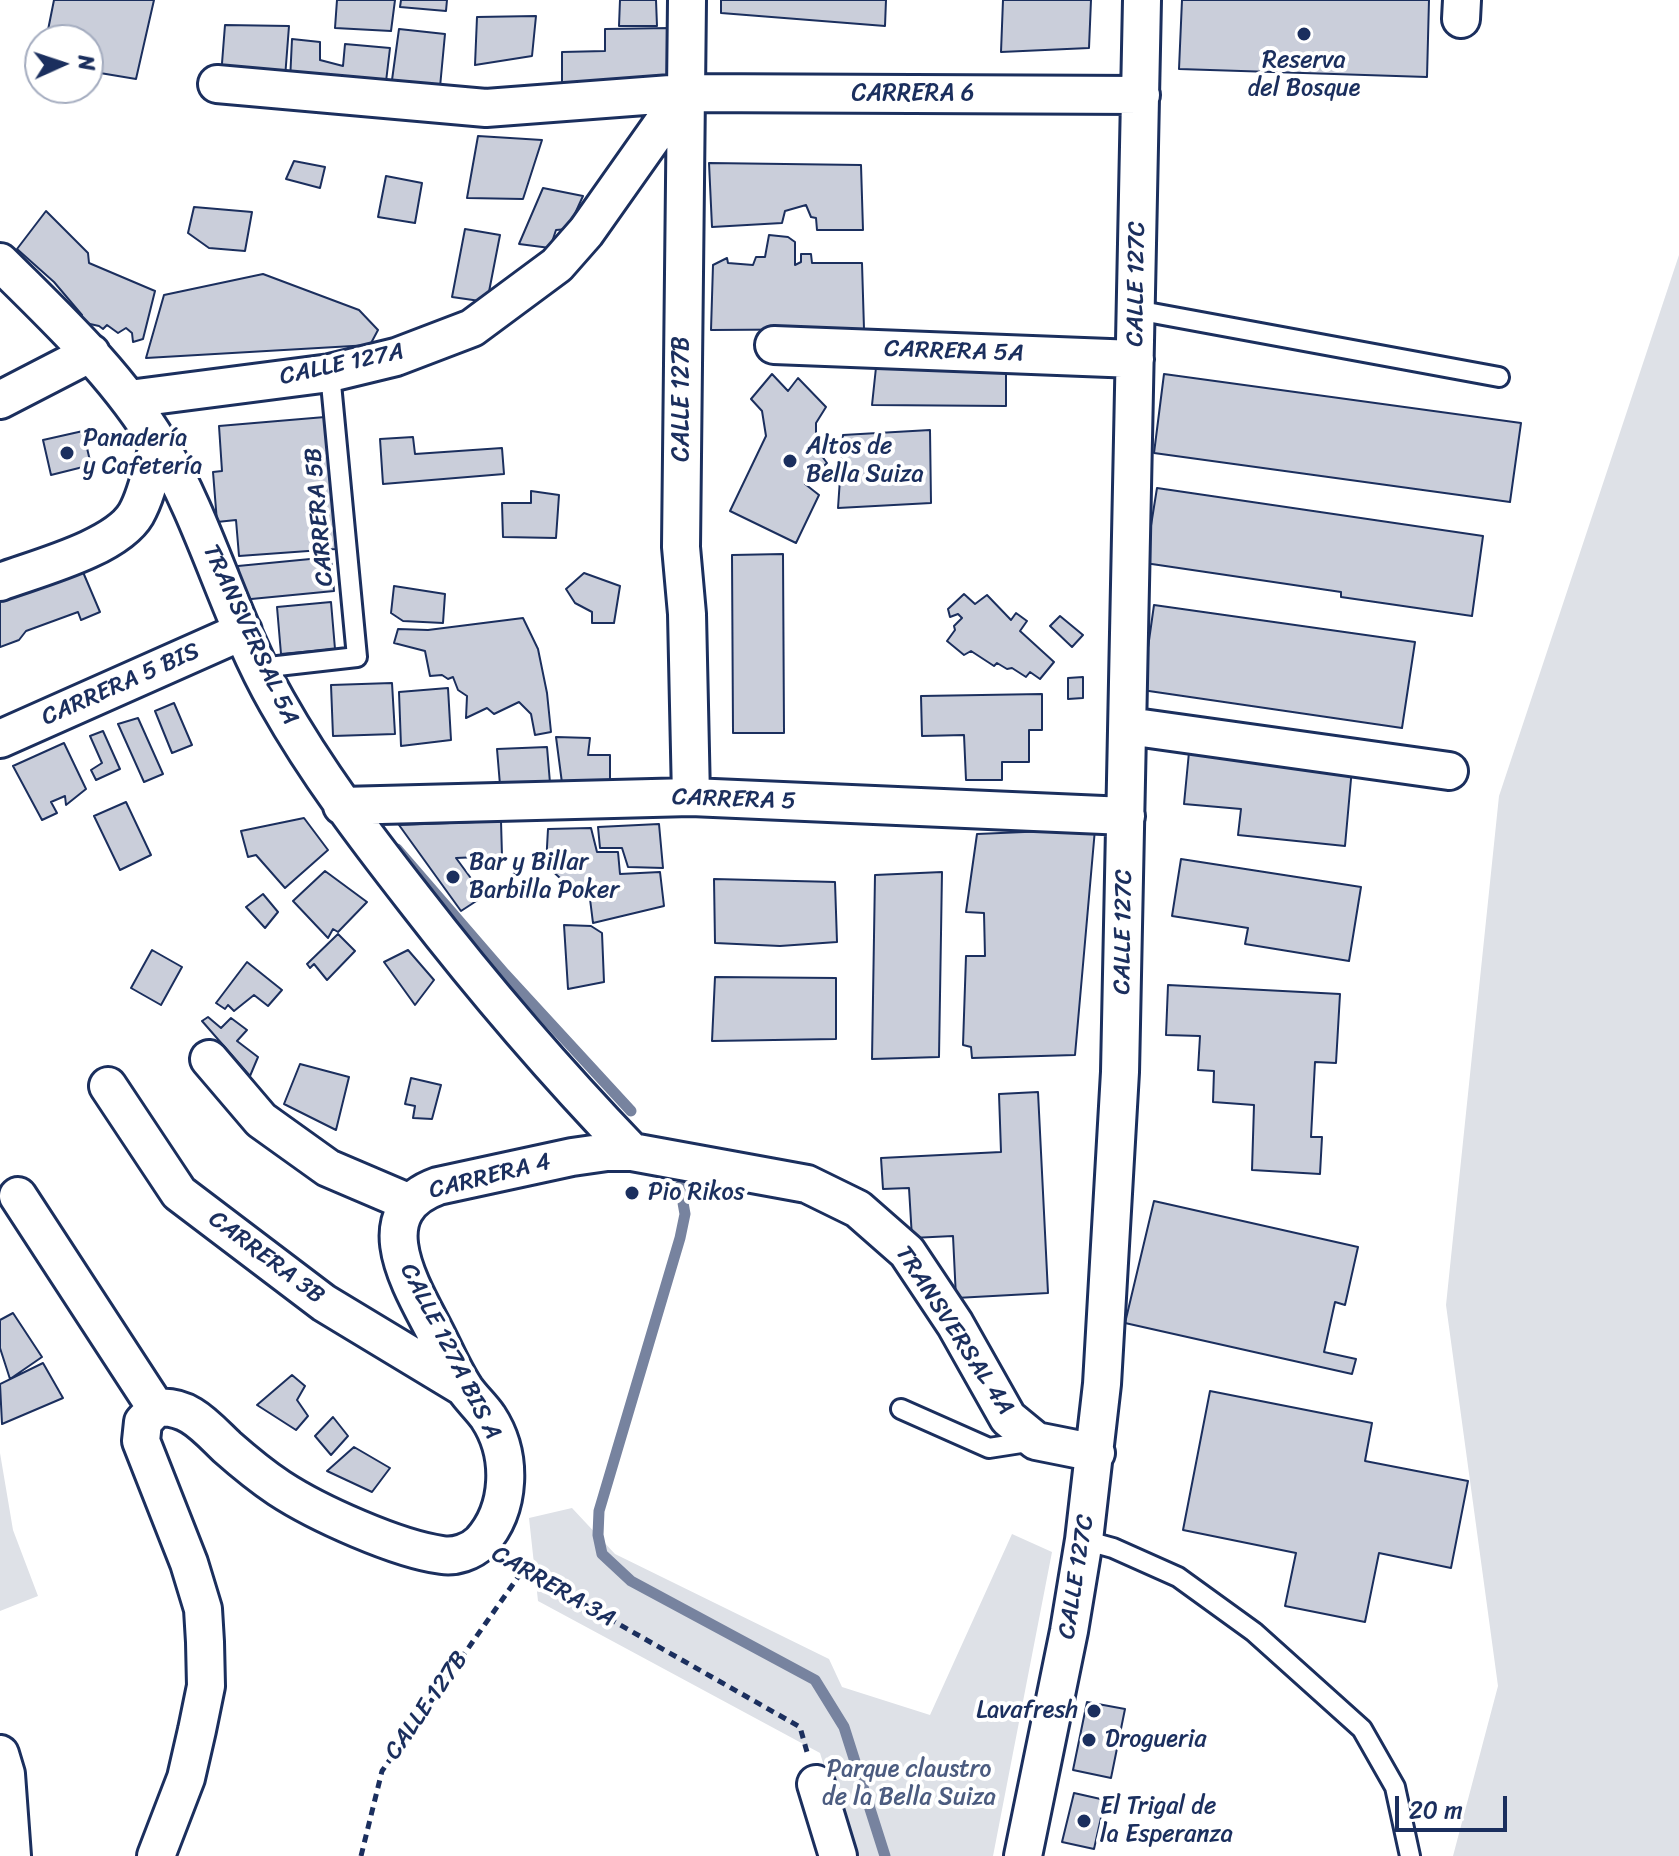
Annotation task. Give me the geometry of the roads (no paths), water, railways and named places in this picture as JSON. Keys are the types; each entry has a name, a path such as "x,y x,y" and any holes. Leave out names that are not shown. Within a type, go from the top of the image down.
{"street":[{"name":"CALLE 127B","path":"687,0 681,547 687,614 691,797"},
{"name":"CALLE 127C","path":"1023,1856 1069,1631 1096,1453 1120,1072 1142,0"},
{"name":"CARRERA 6","path":"217,84 486,108 684,93 1141,95"},
{"name":"CALLE 127A","path":"129,399 330,373 396,357 472,328 557,265 586,232 684,93"},
{"name":"TRANSVERSAL 5A","path":"0,262 91,353 129,399 159,443 275,699 342,806 472,973 568,1086 632,1152"},
{"name":"CARRERA 5A","path":"774,345 1135,359"},
{"path":"0,400 91,353"},
{"path":"0,582 103,543 121,532 138,512 144,498 159,443"},
{"name":"CARRERA 5 BIS","path":"0,739 243,631"},
{"path":"1128,726 1449,771"},
{"name":"CARRERA 5","path":"342,806 691,797 1126,816"},
{"name":"CARRERA 4","path":"209,1059 261,1120 328,1168 410,1203 425,1191 453,1183 572,1157 632,1152"},
{"name":"CARRERA 3B","path":"108,1086 179,1193 324,1303 464,1388"},
{"name":"TRANSVERSAL 4A","path":"632,1152 807,1184 858,1209 907,1252 955,1324 1008,1418 1036,1441"},
{"path":"18,1196 156,1408 143,1422 141,1441 189,1563 203,1609 206,1686 186,1778 156,1856"},
{"name":"CALLE 127A BIS A","path":"410,1203 401,1216 402,1263 464,1388 489,1420 505,1471 501,1507 479,1544"},
{"name":"CARRERA 3A","path":"156,1408 170,1406 206,1424 253,1469 323,1514 393,1541 443,1555 460,1554 479,1544"},
{"path":"1036,1441 1096,1453"},
{"path":"0,1754 6,1774 12,1856"},
{"path":"816,1784 838,1856"}],"lane":[{"path":"1136,310 1499,377"},
{"name":"CARRERA 5B","path":"260,668 357,657 330,373"},
{"path":"901,1409 989,1448 1036,1441"},
{"path":"1084,1540 1113,1548 1178,1577 1254,1632 1362,1729 1395,1787 1410,1856"}],"waterway":[{"path":"397,849 505,974 631,1111"},
{"path":"680,1186 685,1214 680,1238 599,1511 598,1535 602,1554 631,1581 815,1680 844,1727 885,1856"}],"place":[{"name":"Reserva del Bosque","path":"1304,34"},
{"name":"Panadería y Cafetería","path":"67,453"},
{"name":"Altos de Bella Suiza","path":"790,461"},
{"name":"Bar y Billar Barbilla Poker","path":"453,877"},
{"name":"Pio Rikos","path":"632,1193"},
{"name":"Lavafresh","path":"1094,1711"},
{"name":"Drogueria","path":"1089,1740"},
{"name":"El Trigal de la Esperanza","path":"1084,1821"}],"park label":[{"name":"Parque claustro de la Bella Suiza","path":"909,1784"}]}
